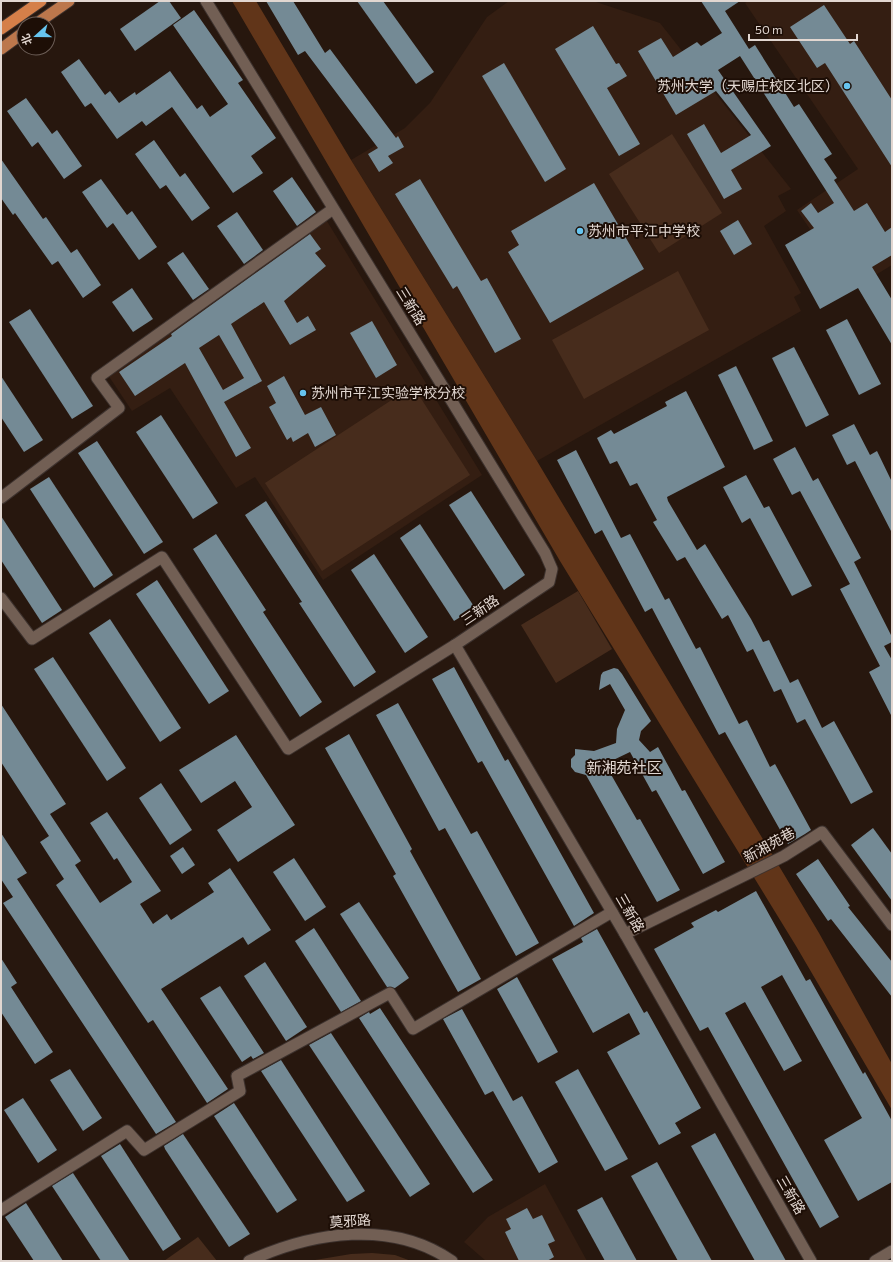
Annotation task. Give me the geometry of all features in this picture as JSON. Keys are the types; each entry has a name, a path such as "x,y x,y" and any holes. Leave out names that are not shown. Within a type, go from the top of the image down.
{"highway":[{"path":"1,29 42,1"}],"main road":[{"path":"42,1 52,13"},
{"path":"48,16 69,1"},
{"path":"1,49 16,38"}],"street":[{"name":"三新路","path":"206,1 545,553 552,569 549,582 455,645 625,934 811,1261"},
{"path":"1,498 119,408 97,378 333,208"},
{"path":"1,598 32,639 162,557 288,749 455,645"},
{"name":"新湘苑巷","path":"625,934 749,874 822,832 892,926"},
{"path":"1,1210 127,1131 144,1150 240,1091 237,1076 390,993 414,1029 612,912"},
{"name":"莫邪路","path":"249,1261 285,1247 316,1239 342,1235 383,1234 414,1241 452,1261"},
{"path":"876,1261 892,1251"}],"shaded area":[{"path":"232,1 256,1 351,160 537,461 819,933 892,1064 892,1110 796,946 560,561"},
{"name":"苏州市平江中学校","path":"509,1 593,1 660,23 791,189 778,196 786,211 764,226 801,293 794,297 801,311 537,461 351,160 405,128 430,103 487,17"},
{"name":"苏州大学（天赐庄校区北区）","path":"748,1 892,1 892,265 851,290 797,210 858,169 745,3"},
{"path":"672,134 722,213 659,253 609,174"},
{"name":"苏州市平江实验学校分校","path":"322,213 482,475 323,580 255,477 236,488 170,388 132,411 104,369"},
{"path":"678,271 709,330 584,399 552,340"},
{"path":"413,386 470,475 322,571 265,483"},
{"path":"578,591 612,649 556,683 521,625"},
{"path":"545,1184 587,1261 486,1261 464,1242 488,1217"},
{"path":"198,1237 217,1261 164,1261"},
{"path":"372,1253 395,1255 411,1261 309,1261 351,1254"}],"building":[{"path":"160,1 169,1 181,18 135,51 120,29"},
{"path":"266,1 293,1 325,53 330,49 396,138 398,136 404,147 388,156 393,163 379,172 368,154 378,148 305,51 298,55"},
{"path":"357,1 383,1 434,72 416,84"},
{"path":"701,1 740,1 725,11 749,49 755,45 794,107 799,104 832,154 824,159 837,178 834,180 854,211 867,203 885,232 892,227 892,255 872,267 892,300 892,345 858,288 820,309 785,245 814,228 801,211 811,203 818,213 834,203 740,56 718,70 771,146 731,170 742,189 724,199 687,134 704,124 721,153 751,135 716,91 676,115 638,51 661,38 673,57 697,42 701,46 722,33"},
{"path":"824,5 850,44 854,41 892,100 892,167 825,63 817,68 790,27"},
{"path":"194,10 243,80 238,83 276,138 251,156 263,173 233,193 172,107 146,126 142,121 117,139 91,103 85,107 61,72 79,59 105,95 110,91 119,103 135,92 136,95 170,71 197,109 202,105 210,117 228,104 173,25"},
{"path":"593,26 616,64 619,63 627,76 607,88 640,144 619,156 555,49"},
{"path":"504,63 566,169 545,182 482,76"},
{"path":"26,98 52,134 57,130 82,166 64,179 38,142 32,147 7,111"},
{"path":"154,140 180,177 185,173 210,208 192,221 166,185 160,189 135,154"},
{"path":"1,159 43,219 46,217 71,253 77,249 101,285 83,298 58,261 52,265 15,213 13,215 1,198"},
{"path":"292,177 316,212 297,226 273,191"},
{"path":"101,179 127,215 132,211 157,247 139,260 113,223 107,228 82,192"},
{"path":"420,179 481,281 487,278 521,339 495,353 457,286 453,289 395,194"},
{"path":"594,183 644,269 550,323 508,252 519,245 511,231"},
{"path":"237,212 263,250 244,264 217,226"},
{"path":"738,220 752,244 734,255 720,231"},
{"path":"310,234 321,249 315,253 326,266 284,301 297,323 308,316 316,330 290,345 264,302 231,324 262,381 224,402 251,448 236,457 185,363 135,396 119,372 172,336 171,334","holes":["219,335 244,378 223,390 199,348"]},
{"path":"183,252 209,289 193,300 167,263"},
{"path":"132,288 153,319 133,332 112,302"},
{"path":"30,309 93,406 72,419 9,322"},
{"path":"847,319 881,384 859,395 826,330"},
{"path":"372,321 397,365 376,378 350,333"},
{"path":"794,347 829,415 806,427 772,358"},
{"path":"736,366 773,441 754,450 718,375"},
{"path":"1,376 43,440 24,452 1,417"},
{"path":"284,376 305,415 321,407 336,435 315,447 308,433 293,442 291,437 287,440 269,407 276,403 267,386"},
{"path":"686,391 725,467 667,497 668,501 697,550 705,544 751,619 763,642 769,640 790,683 798,679 822,728 834,721 873,792 851,804 805,719 797,723 781,689 774,692 753,649 747,652 728,615 722,619 685,557 677,561 653,522 657,520 637,483 630,486 617,461 610,464 597,438 611,430 614,434 667,406 665,402"},
{"path":"161,415 218,503 193,519 136,432"},
{"path":"854,424 870,455 877,451 892,482 892,533 855,461 847,465 832,435"},
{"path":"97,441 163,542 144,554 78,453"},
{"path":"795,447 813,481 818,478 861,558 854,562 892,637 892,642 884,646 892,660 892,717 869,672 880,666 840,589 850,584 800,491 792,495 773,459"},
{"path":"576,450 621,538 630,534 665,600 669,598 696,649 700,647 739,724 747,720 770,767 775,764 811,830 788,844 725,732 719,735 652,608 645,612 602,530 595,534 557,460"},
{"path":"746,475 764,508 769,506 812,586 792,596 750,518 742,523 723,487"},
{"path":"49,477 113,575 94,588 30,489"},
{"path":"471,491 525,575 504,590 449,505"},
{"path":"266,501 376,672 354,687 299,603 302,602 245,515"},
{"path":"1,516 62,610 42,623 1,560"},
{"path":"420,524 475,608 454,621 400,538"},
{"path":"216,534 266,610 263,612 322,702 300,717 193,549"},
{"path":"374,554 428,637 405,653 351,570"},
{"path":"157,580 229,691 209,704 136,594"},
{"path":"110,619 181,728 160,742 89,633"},
{"path":"53,657 126,768 107,781 34,669"},
{"path":"454,667 505,761 508,759 594,913 574,926 482,761 478,763 432,679"},
{"path":"614,668 618,669 622,674 651,721 641,731 639,740 650,752 658,747 682,791 685,790 725,862 703,874 656,790 652,792 630,752 605,764 637,820 640,819 680,890 657,902 586,775 575,772 571,767 571,759 575,755 575,749 594,751 616,743 617,729 625,710 610,684 599,690 601,675 603,672"},
{"path":"398,703 471,834 477,831 539,943 516,956 445,828 439,831 376,715"},
{"path":"1,704 66,804 50,814 81,861 75,865 100,903 132,882 117,858 114,860 90,823 107,812 161,891 140,904 153,924 167,914 171,920 214,892 208,883 230,868 271,930 248,945 243,937 161,989 228,1089 207,1103 153,1020 148,1023 56,885 64,879 40,842 49,836 1,762"},
{"path":"349,734 412,849 410,851 481,979 458,992 393,876 396,874 325,748"},
{"path":"236,735 295,825 238,862 217,830 252,807 235,781 201,803 179,770"},
{"path":"161,783 192,830 170,845 139,798"},
{"path":"873,828 892,854 892,901 851,845"},
{"path":"1,833 27,873 17,879 176,1122 156,1134 3,903 13,897 1,879"},
{"path":"183,847 195,865 182,874 170,856"},
{"path":"294,858 326,907 305,921 273,872"},
{"path":"818,859 850,906 848,907 892,962 892,997 831,919 828,921 796,874"},
{"path":"756,891 806,981 810,979 863,1074 865,1072 892,1121 892,1182 858,1201 824,1140 862,1118 782,975 761,987 802,1061 784,1071 745,1002 725,1013 839,1217 820,1228 708,1027 700,1031 654,949 694,927 691,923 716,910 718,912"},
{"path":"359,902 409,978 395,988 387,987 340,914"},
{"path":"314,928 361,1001 341,1012 295,941"},
{"path":"597,929 644,1013 647,1011 701,1108 675,1123 681,1133 659,1145 607,1052 640,1034 629,1013 593,1033 552,959 583,942 581,938"},
{"path":"1,958 17,983 11,987 53,1052 35,1064 1,1012"},
{"path":"265,962 307,1027 286,1041 244,976"},
{"path":"517,977 558,1052 538,1063 497,989"},
{"path":"220,986 264,1053 253,1059 251,1056 242,1062 200,998"},
{"path":"380,1008 493,1180 473,1193 359,1018"},
{"path":"462,1009 513,1101 522,1096 558,1162 539,1173 493,1091 485,1095 443,1019"},
{"path":"331,1033 430,1184 410,1197 309,1045"},
{"path":"281,1060 365,1191 347,1202 261,1071"},
{"path":"70,1069 102,1118 83,1131 50,1080"},
{"path":"578,1069 628,1159 605,1171 555,1082"},
{"path":"23,1098 57,1150 38,1163 4,1110"},
{"path":"234,1103 297,1200 277,1213 214,1116"},
{"path":"715,1133 786,1261 755,1261 691,1146"},
{"path":"183,1134 250,1234 229,1247 165,1149 164,1146"},
{"path":"120,1144 181,1239 163,1251 101,1156"},
{"path":"657,1162 712,1261 678,1261 631,1176"},
{"path":"73,1173 130,1261 101,1261 52,1186"},
{"path":"602,1197 637,1261 605,1261 577,1210"},
{"path":"26,1203 63,1261 34,1261 5,1217"},
{"path":"527,1208 533,1219 542,1215 555,1241 548,1244 554,1257 547,1261 519,1261 505,1232 511,1229 506,1219"}],"place":[{"name":"苏州大学（天赐庄校区北区）","path":"847,86"},
{"name":"苏州市平江中学校","path":"580,231"},
{"name":"苏州市平江实验学校分校","path":"303,393"}],"district":[{"name":"新湘苑社区","path":"624,768"}]}
